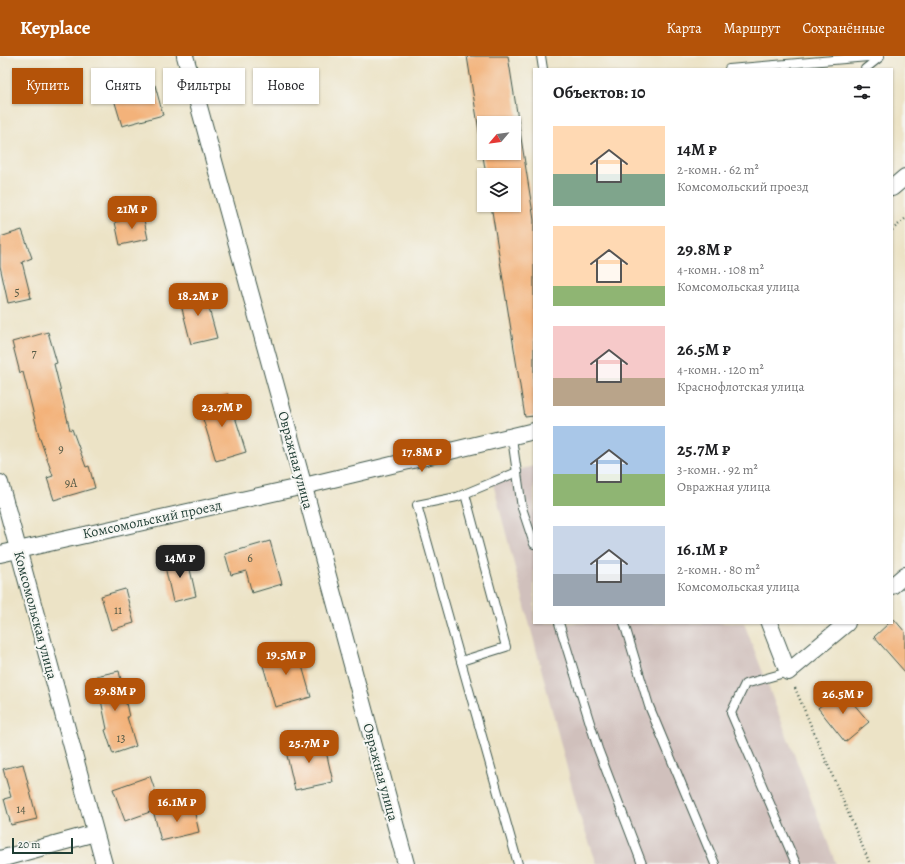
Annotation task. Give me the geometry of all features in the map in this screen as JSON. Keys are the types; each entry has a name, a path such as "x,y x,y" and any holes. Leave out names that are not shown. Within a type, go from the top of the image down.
{"street":[{"name":"Овражная улица","path":"185,56 304,486 406,864"},
{"path":"893,187 905,177"},
{"name":"Комсомольский проезд","path":"0,554 304,486 512,438 533,431"},
{"name":"Комсомольская улица","path":"0,483 104,864"},
{"path":"893,585 905,575"},
{"path":"769,624 788,672 846,624"},
{"path":"0,859 95,833"}],"lane":[{"path":"541,56 543,68"},
{"path":"741,68 880,56"},
{"path":"866,68 880,56"},
{"path":"512,438 522,508 533,541"},
{"path":"517,472 457,498 417,505 518,864"},
{"path":"461,661 506,647 465,494"},
{"path":"559,624 598,749 642,864"},
{"path":"624,624 649,706 715,864"},
{"path":"788,672 745,684 731,713 796,864"}],"path":[{"path":"893,229 905,219"},
{"path":"788,672 870,864"}],"shaded area":[{"path":"533,466 533,624 744,624 836,864 597,864 579,814 491,476"}],"building":[{"path":"467,56 508,56 518,116 477,116 477,119"},
{"path":"155,85 163,115 122,126 115,104 155,104"},
{"path":"521,138 533,214 533,416 525,417 492,212 521,212 521,168 485,168 484,160 521,160"},
{"path":"143,215 148,239 120,245 115,222"},
{"path":"22,230 32,258 22,262 31,298 8,303 0,266 0,237"},
{"path":"204,290 217,338 191,344 179,297"},
{"path":"48,332 57,363 54,364 70,430 72,429 86,467 89,466 95,488 54,500 47,478 53,476 39,436 23,372 20,373 12,342"},
{"path":"228,394 246,452 216,461 198,403"},
{"path":"270,541 282,584 252,593 246,571 231,575 225,554"},
{"path":"187,556 196,596 173,602 164,562"},
{"path":"125,589 134,623 111,630 101,596"},
{"path":"894,619 905,632 905,672 874,637 888,624 893,624"},
{"path":"296,645 311,697 275,707 260,655"},
{"path":"119,671 129,717 127,717 136,746 113,754 105,730 107,729 96,676"},
{"path":"841,689 869,722 845,742 818,708"},
{"path":"323,738 333,782 295,790 285,747"},
{"path":"23,764 37,819 11,825 4,799 11,797 3,769"},
{"path":"150,776 161,808 125,821 113,789"},
{"path":"193,805 199,832 161,841 154,814"}]}
